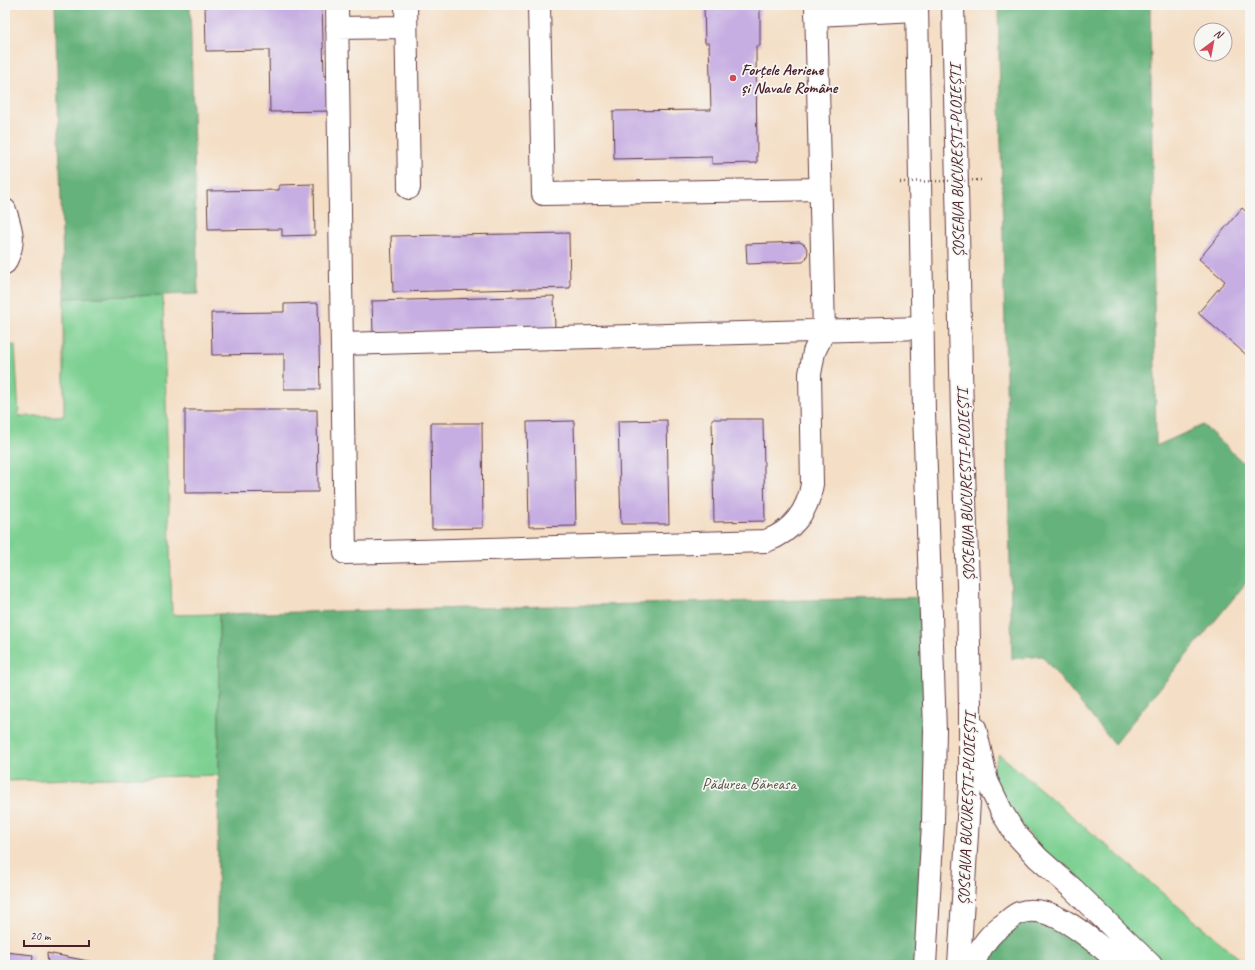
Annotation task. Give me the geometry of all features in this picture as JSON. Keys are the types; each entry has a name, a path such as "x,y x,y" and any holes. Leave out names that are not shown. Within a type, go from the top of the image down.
{"main road":[{"path":"337,5 345,553 766,541 777,538 796,522 805,509 810,496 812,484 810,374 814,352 824,331 816,10 917,8"},
{"path":"406,5 409,188"},
{"path":"539,5 543,194 820,189"},
{"name":"ȘOSEAUA BUCUREȘTI-PLOIEȘTI","path":"952,5 970,706 970,785 959,965"},
{"name":"ȘOSEAUA BUCUREȘTI-PLOIEȘTI","path":"917,8 922,328 935,731 933,822 925,965"},
{"path":"337,28 406,26"},
{"path":"5,210 12,232 12,249 5,263"},
{"path":"342,344 922,328"},
{"path":"970,706 986,781 1014,832 1038,858 1073,889 1151,965"},
{"path":"974,965 984,944 1000,926 1020,913 1038,911 1059,918 1123,965"}],"path":[{"path":"900,182 984,180"}],"green space":[{"path":"55,5 190,5 198,294 64,298"},
{"path":"998,5 1150,5 1156,446 1203,425 1250,469 1250,578 1114,744 1042,656 1012,659"},
{"path":"163,295 172,615 219,614 219,775 5,781 5,346 15,345 19,416 64,416 64,298"},
{"name":"Pădurea Băneasa","path":"931,597 925,965 216,965 219,775 219,614"},
{"path":"999,754 1247,965 1151,965 1073,889 987,781"},
{"path":"1039,911 1123,965 974,965 975,959"}],"building":[{"path":"205,5 322,5 324,76 328,76 329,111 270,112 269,50 206,51"},
{"name":"Forțele Aeriene și Navale Române","path":"704,5 760,5 760,46 756,46 757,163 712,164 712,157 614,159 613,111 711,110 709,43 705,43"},
{"path":"314,184 315,235 282,236 282,229 208,230 207,191 279,190 279,185"},
{"path":"1242,208 1250,215 1250,358 1198,313 1225,281 1199,259"},
{"path":"569,233 570,288 393,292 391,236"},
{"path":"800,242 805,245 808,252 806,259 803,262 747,264 746,244"},
{"path":"554,296 555,328 373,332 372,301"},
{"path":"318,303 320,389 284,389 284,354 212,355 211,313 284,312 284,304"},
{"path":"185,410 317,410 318,492 185,493"},
{"path":"712,419 763,419 765,521 714,522"},
{"path":"667,420 669,524 621,524 618,421"},
{"path":"574,421 576,526 529,527 527,422"},
{"path":"431,423 482,423 483,528 432,529"},
{"path":"5,952 33,955 32,965 5,965"},
{"path":"47,953 104,964 104,965 48,965"}],"place":[{"name":"Forțele Aeriene și Navale Române","path":"733,78"}]}
